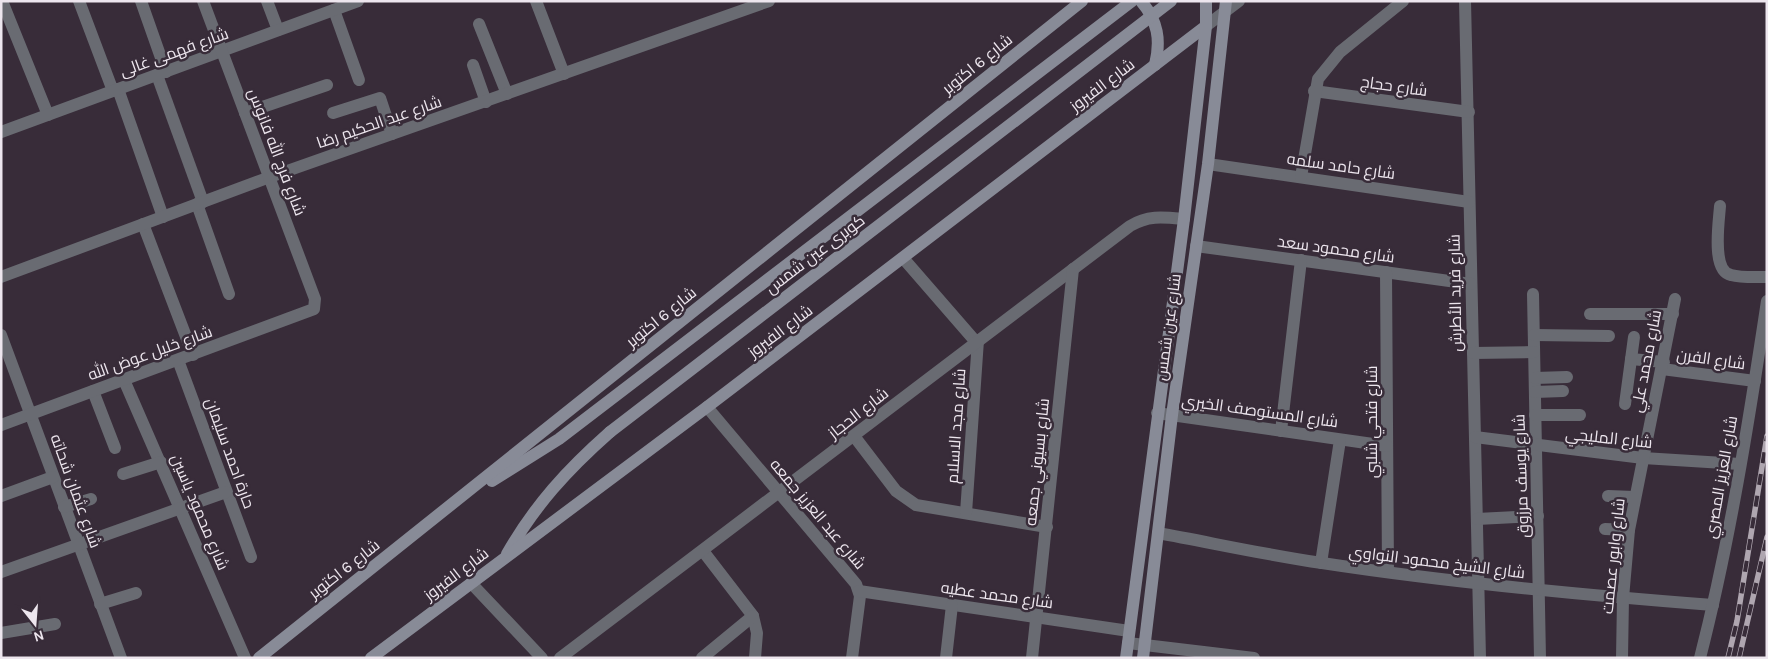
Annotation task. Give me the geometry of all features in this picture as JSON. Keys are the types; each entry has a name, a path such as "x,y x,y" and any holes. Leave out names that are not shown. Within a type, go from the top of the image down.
{"main road":[{"name":"شارع 6 اكتوبر","path":"259,658 1082,1"},
{"name":"كوبرى عين شمس","path":"461,498 559,440 591,413 1132,1"},
{"path":"1141,1 1150,12 1157,29 1159,47 1155,65"},
{"name":"كوبرى عين شمس","path":"504,558 524,524 548,492 575,463 610,432 1171,1"},
{"name":"شارع عين شمس","path":"1126,658 1184,219 1206,26 1206,1"},
{"name":"شارع عين شمس","path":"1144,652 1172,415 1208,164 1226,6"},
{"name":"شارع الفيروز","path":"371,658 708,407 1206,26"}],"street":[{"path":"2,1 48,115"},
{"path":"79,1 116,90 163,217"},
{"path":"141,1 200,203 229,294"},
{"name":"شارع فرج الله فانوس","path":"204,1 315,299 316,304 310,312"},
{"path":"267,1 278,30"},
{"name":"شارع فهمى غالى","path":"1,132 336,7 358,1"},
{"path":"536,1 564,74"},
{"name":"شارع عبد الحكيم رضا","path":"1,277 270,177 564,74 736,7 769,1"},
{"path":"1206,26 1226,6 1240,1"},
{"path":"1301,177 1314,91 1318,79 1340,52 1403,1"},
{"name":"شارع فريد الأطرش","path":"1465,1 1480,658"},
{"path":"336,7 359,80"},
{"path":"479,24 507,94"},
{"path":"473,65 486,102"},
{"path":"245,113 327,85"},
{"name":"شارع حجاج","path":"1314,91 1469,112"},
{"path":"334,113 380,98 392,134"},
{"name":"شارع حامد سلمه","path":"1208,164 1469,202"},
{"path":"1720,206 1719,265 1723,271 1730,275 1767,277"},
{"name":"شارع الحجاز","path":"560,658 977,341 1141,220 1156,216 1184,219"},
{"path":"143,224 193,355"},
{"name":"شارع محمود سعد","path":"1196,246 1471,284"},
{"path":"903,258 977,341"},
{"path":"1281,431 1301,260"},
{"name":"شارع بسيوني جمعه","path":"1032,658 1074,269"},
{"name":"شارع فتحي شلبي","path":"1386,272 1388,572"},
{"name":"شارع يوسف مرزوق","path":"1533,294 1540,658"},
{"name":"شارع محمد علي","path":"1643,458 1675,299"},
{"name":"شارع العزيز المصري","path":"1700,658 1714,605 1755,381 1767,301"},
{"name":"شارع خليل عوض الله","path":"1,425 310,312"},
{"path":"1590,314 1673,314"},
{"name":"شارع عثمان شحاته","path":"1,335 121,658"},
{"path":"1534,336 1609,336"},
{"path":"1625,404 1634,337"},
{"name":"شارع مجد الاسلام","path":"966,513 977,341"},
{"path":"1472,353 1534,352"},
{"name":"شارع الفرن","path":"1631,359 1755,381"},
{"name":"حارة احمد سليمان","path":"178,360 251,557"},
{"path":"1535,378 1567,377"},
{"name":"شارع محمود ياسين","path":"124,380 245,658"},
{"path":"1535,392 1564,391"},
{"path":"93,392 115,448"},
{"name":"شارع عبد العزيز جمعه","path":"708,407 849,576 859,591 852,658"},
{"name":"شارع المستوصف الخيري","path":"1157,413 1387,446"},
{"path":"1535,415 1580,414"},
{"path":"854,436 896,492 916,505 1047,527"},
{"name":"شارع المليجي","path":"1474,438 1536,447 1643,458 1740,464"},
{"path":"1321,563 1340,440"},
{"name":"شارع وابور عصمت","path":"1622,658 1623,598 1629,530 1643,458"},
{"path":"123,474 161,462"},
{"path":"1,496 53,477"},
{"path":"1,572 226,492"},
{"path":"1608,496 1634,497"},
{"path":"64,507 91,499"},
{"path":"1477,519 1538,516"},
{"path":"1604,529 1629,530"},
{"name":"شارع الشيخ محمود النواوي","path":"1158,533 1321,563 1388,572 1540,591 1714,605"},
{"path":"703,551 752,616 757,633 754,658"},
{"path":"471,583 542,658"},
{"name":"شارع محمد عطيه","path":"859,591 1037,617 1129,637 1144,652 1254,658"},
{"path":"100,604 136,593"},
{"path":"946,658 952,605"},
{"path":"702,658 752,616"},
{"path":"1,633 55,624"}],"railway":[{"path":"1728,658 1737,621 1767,436"},
{"path":"1739,658 1767,537"}]}
